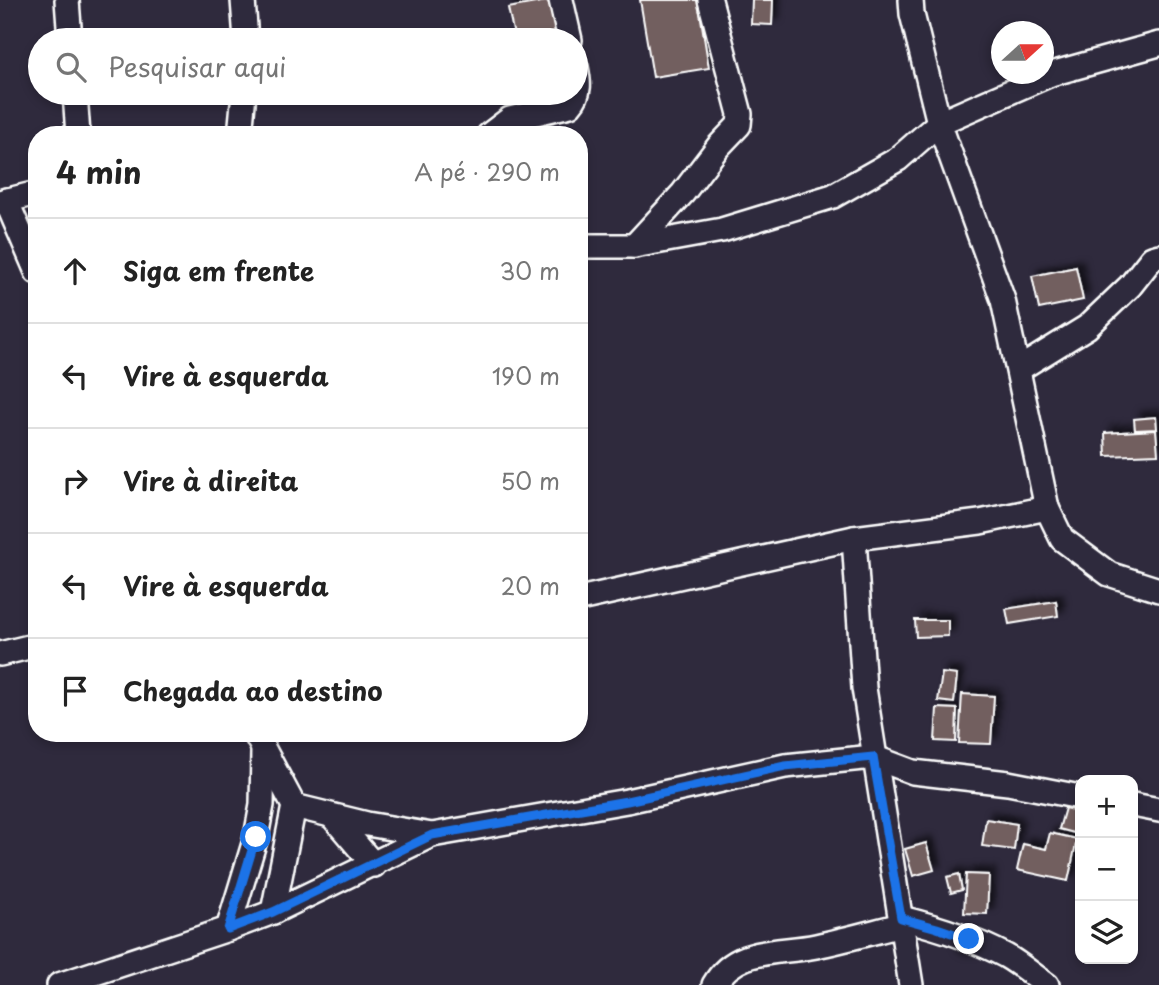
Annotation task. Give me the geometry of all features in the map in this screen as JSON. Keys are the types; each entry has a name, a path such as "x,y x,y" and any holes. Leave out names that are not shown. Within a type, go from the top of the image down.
{"street":[{"path":"67,0 69,28"},
{"path":"243,0 245,28"},
{"path":"561,0 567,28"},
{"path":"634,246 683,193 718,147 739,125 740,114 710,0"},
{"path":"911,0 912,14 939,123 1003,300 1046,508 1062,539 1090,560 1109,573 1159,590"},
{"path":"588,246 634,246 722,230 833,196 898,159 939,123 1051,74 1159,44"},
{"path":"76,105 77,126"},
{"path":"241,126 243,105"},
{"path":"501,126 510,119 566,105"},
{"path":"28,195 3,201 28,253"},
{"path":"1019,369 1087,327 1130,286 1152,258 1159,256"},
{"path":"588,597 854,538 980,522 1046,508"},
{"path":"854,538 863,688 911,985"},
{"path":"0,654 28,647"},
{"path":"259,742 293,806 273,912"},
{"path":"228,929 256,837 262,805 259,742"},
{"path":"59,985 273,912 432,835 627,801 785,766 873,757 913,772 1008,783 1075,796"},
{"path":"293,806 432,835"},
{"path":"1138,806 1159,810"},
{"path":"332,816 374,865"},
{"path":"713,985 738,960 760,952 813,947 901,922 937,928 969,939 1007,957 1047,985"}],"building":[{"path":"552,0 558,28 512,28 508,8"},
{"path":"640,0 698,0 709,68 653,77"},
{"path":"752,0 773,0 772,25 751,24"},
{"path":"1076,267 1083,300 1039,309 1032,276"},
{"path":"1156,417 1157,429 1135,430 1134,419"},
{"path":"1156,430 1158,454 1106,456 1105,433"},
{"path":"1056,601 1058,616 1009,624 1006,609"},
{"path":"915,620 948,620 948,636 916,637"},
{"path":"942,673 957,675 954,703 938,701"},
{"path":"962,694 994,696 991,744 959,743"},
{"path":"937,708 957,709 956,742 935,741"},
{"path":"1065,808 1075,811 1075,833 1059,829"},
{"path":"986,819 1017,824 1014,850 982,846"},
{"path":"1050,833 1075,839 1068,881 1017,870 1023,844 1046,849"},
{"path":"926,843 934,870 913,876 905,849"},
{"path":"959,874 962,890 951,893 947,877"},
{"path":"966,874 989,875 987,914 964,913"}],"route":[{"path":"256,837 228,929 273,912 432,835 627,801 785,766 873,757 901,918 969,939"}]}
